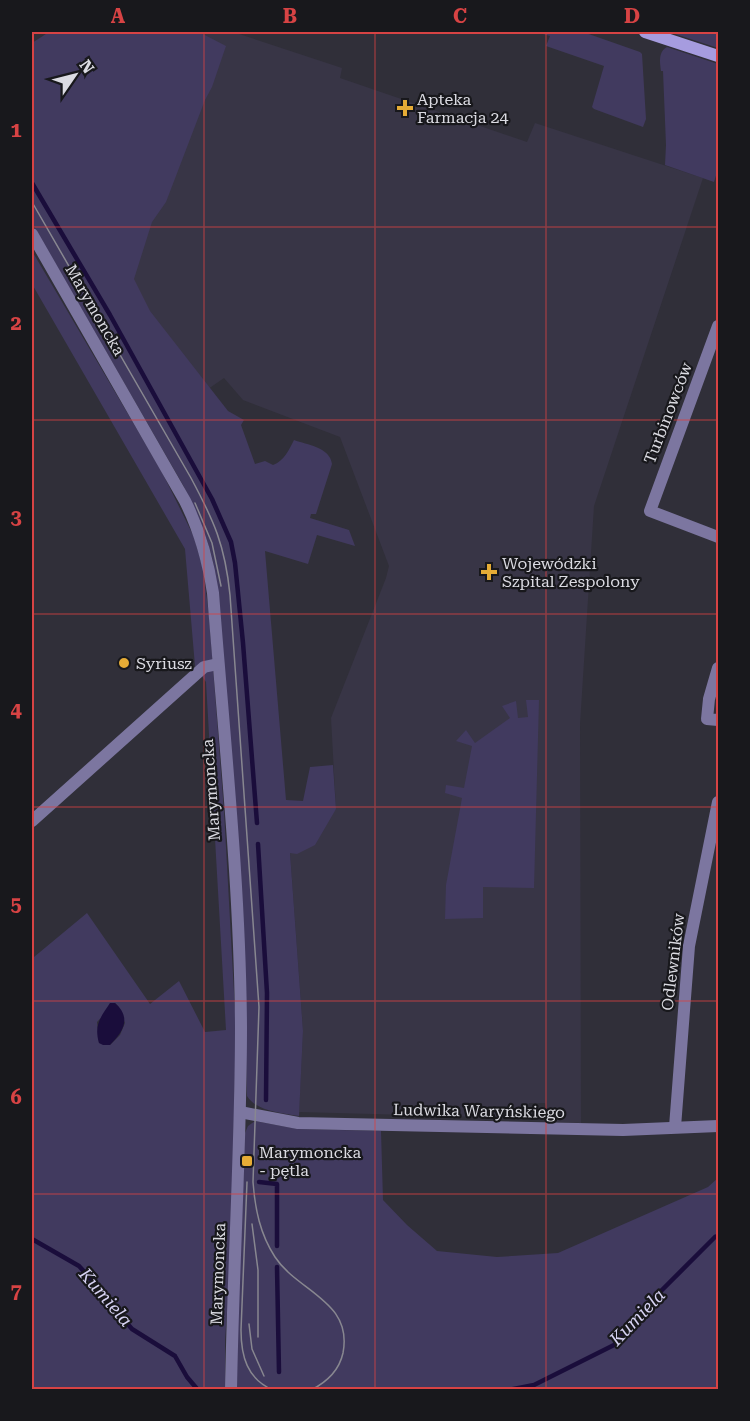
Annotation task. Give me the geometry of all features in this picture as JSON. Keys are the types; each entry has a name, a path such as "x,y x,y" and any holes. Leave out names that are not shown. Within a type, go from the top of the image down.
{"main road":[{"path":"645,32 718,56"}],"street":[{"name":"Marymoncka","path":"32,234 176,485 200,536 209,568 232,838 241,1027 231,1389"},
{"name":"Turbinowców","path":"718,326 650,511 718,537"},
{"path":"32,821 204,667 218,664"},
{"path":"713,719 709,699 718,668"},
{"name":"Odlewników","path":"675,1127 689,946 718,802"},
{"name":"Ludwika Waryńskiego","path":"240,1112 298,1123 622,1130 718,1126"}],"shaded area":[{"path":"49,32 199,32 226,46 166,202 152,222 134,279 150,311 228,411 244,420 241,425 255,464 265,461 273,465 277,463 286,455 294,440 323,450 327,454 332,464 316,514 311,514 310,518 349,530 355,546 317,535 308,564 265,551 286,800 303,801 310,767 333,765 336,809 315,845 297,854 290,853 303,1031 299,1116 263,1108 247,1096 244,949 216,577 211,553 199,519 183,485 32,223 32,43"},
{"name":"Wojewódzki Szpital Zespolony","path":"71,32 233,32 342,68 340,78 527,142 535,123 703,178 594,506 580,724 581,1123 555,1122 548,1116 545,1103 529,1103 526,1113 518,1118 299,1112 303,1031 290,853 336,809 331,718 389,566 340,437 243,400 224,378 198,396 97,228 32,58"},
{"path":"536,32 583,32 640,52 642,54 646,119 643,127 592,107 604,66 546,46 550,36"},
{"path":"669,32 718,32 718,48"},
{"path":"667,47 718,64 718,169 714,182 665,165 663,71 661,71 660,61 662,52"},
{"path":"32,251 161,470 194,537 203,569 209,615 224,811 236,1029 231,1253 225,1341 225,1389 32,1389 32,955 34,957 87,913 150,1004 179,981 205,1032 226,1030 206,682 195,666 185,549 32,284","holes":["115,1003 125,1023 120,1035 110,1045 99,1043 97,1022"]},
{"path":"526,700 539,700 534,888 483,887 483,918 445,919 446,885 462,798 445,793 446,785 464,788 472,746 456,741 466,730 475,743 510,718 502,706 516,701 518,718 528,717"},
{"path":"110,1003 115,1003 120,1009 124,1025 110,1045 103,1045 99,1043 98,1026"},
{"path":"255,1121 298,1129 381,1131 383,1200 437,1251 497,1257 558,1253 708,1187 718,1178 718,1389 237,1390 245,1133 248,1126"}],"waterway":[{"path":"32,183 110,315 212,499 231,542 243,643 257,823"},
{"path":"258,844 267,993 266,1100"},
{"path":"259,1182 277,1184 277,1246"},
{"name":"Kumiela","path":"508,1390 534,1385 614,1345 650,1302 718,1236"},
{"name":"Kumiela","path":"32,1239 79,1266 110,1300 132,1329 175,1356 187,1377 198,1390"},
{"path":"277,1267 279,1372"}],"tram line":[{"path":"32,202 191,478 222,547 230,595 259,1007 253,1182 255,1202 262,1230 275,1257 285,1269 332,1309 340,1321 344,1335 343,1353 339,1365 327,1380 311,1390"},
{"path":"195,503 212,543 221,586"},
{"path":"247,1182 242,1349 251,1373 257,1380 273,1390"},
{"path":"252,1224 258,1270 258,1337"},
{"path":"249,1324 252,1349 264,1376"}],"place":[{"name":"Apteka Farmacja 24","path":"405,108"},
{"name":"Wojewódzki Szpital Zespolony","path":"489,572"},
{"name":"Syriusz","path":"124,663"},
{"name":"Marymoncka - pętla","path":"247,1161"}]}
